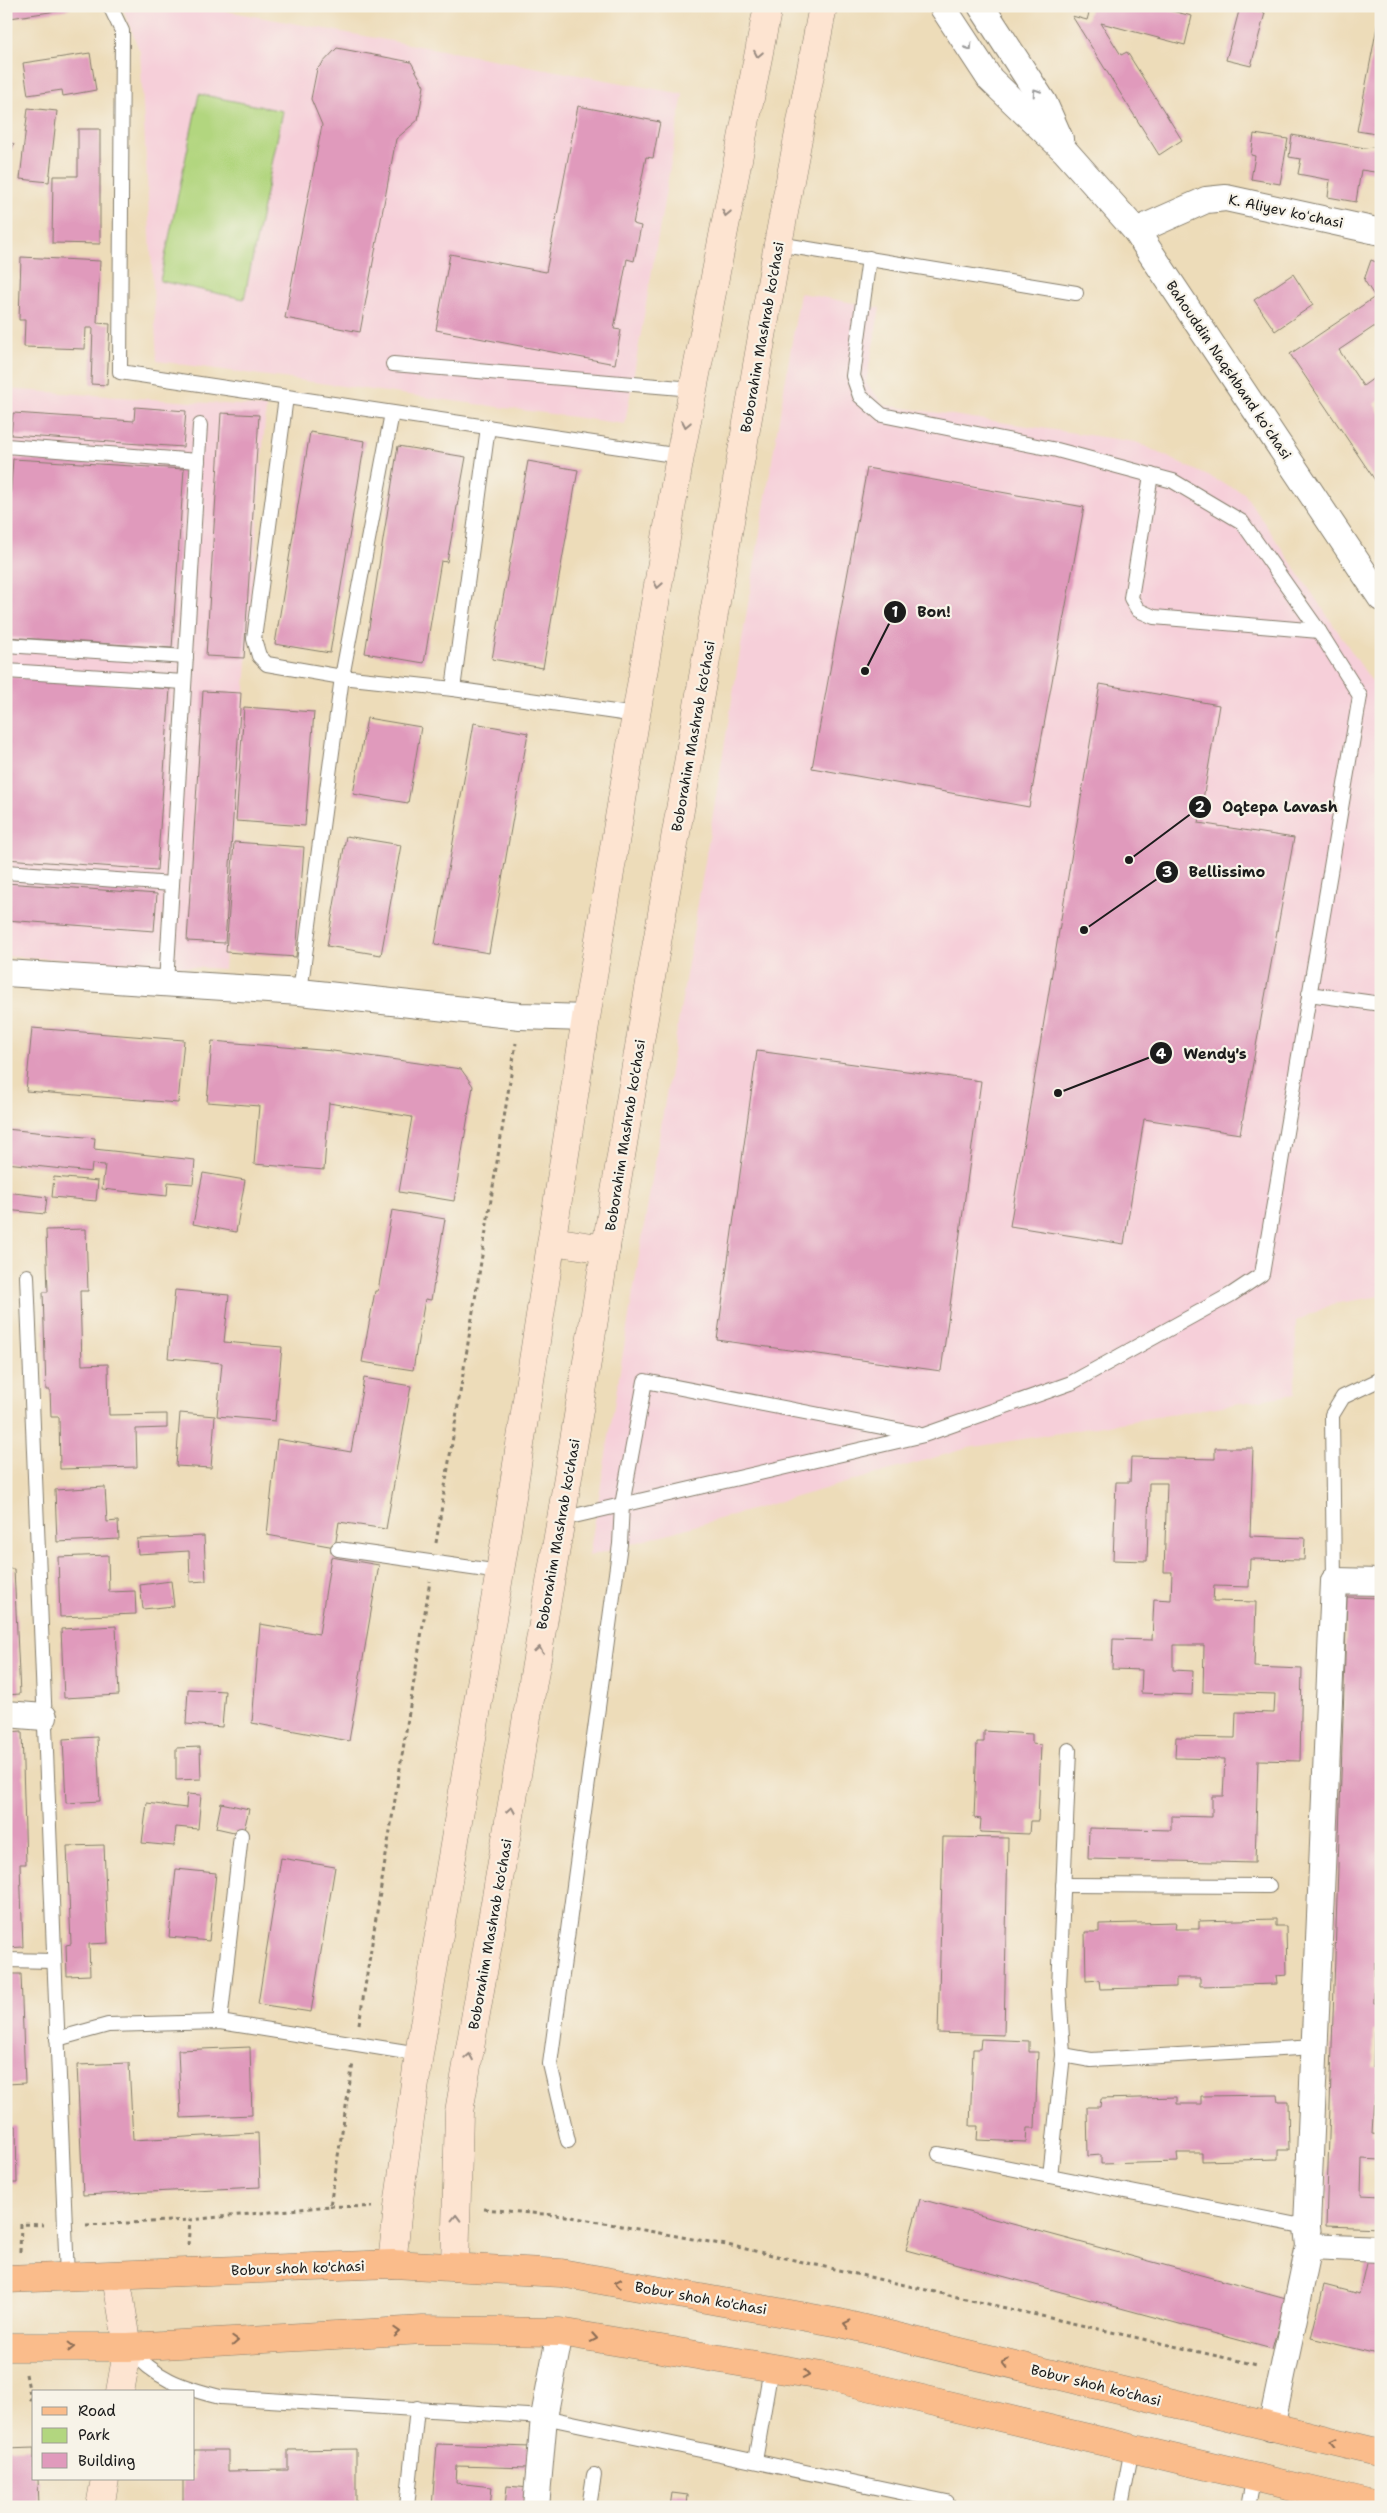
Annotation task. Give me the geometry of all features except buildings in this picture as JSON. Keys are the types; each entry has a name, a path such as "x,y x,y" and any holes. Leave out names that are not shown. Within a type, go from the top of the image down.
{"main road":[{"path":"392,2264 419,2054 500,1572 586,1018 636,715 680,456 768,6"},
{"name":"Boborahim Mashrab ko'chasi","path":"455,2267 459,2112 562,1519 606,1250 778,244 823,6"},
{"path":"552,1241 606,1250"},
{"name":"Bobur shoh ko'chasi","path":"6,2279 392,2264 561,2273 840,2323 1381,2453"},
{"path":"116,2276 128,2347 120,2390"},
{"path":"6,2347 128,2347 423,2330 560,2332 833,2378 1381,2506"},
{"path":"100,2507 105,2480"}],"street":[{"path":"942,6 990,80 1066,151"},
{"path":"988,9 1044,103 1066,151"},
{"name":"Bahouddin Naqshband koʻchasi","path":"1066,151 1136,231 1381,598"},
{"name":"K. Aliyev koʻchasi","path":"1136,231 1206,200 1226,198 1381,232"},
{"path":"6,973 300,992 520,1016 586,1018"},
{"path":"1272,2428 1308,2237 1334,1581 1381,1582"},
{"path":"6,1714 44,1717"},
{"path":"1308,2237 1381,2249"},
{"path":"536,2507 544,2416 560,2332"}],"lane":[{"path":"110,6 122,32 120,372 680,456"},
{"path":"778,244 1076,293"},
{"path":"562,1519 924,1435 1071,1383 1232,1294 1262,1274 1360,696 1319,631 1242,522 1173,481 1057,450 882,415 860,396 852,376 869,258"},
{"path":"393,364 693,389"},
{"path":"286,397 254,639 259,656 268,664 342,677 453,689 636,715"},
{"path":"300,992 342,677 392,413"},
{"path":"166,983 200,425"},
{"path":"453,689 488,427"},
{"path":"6,446 198,461"},
{"path":"1151,475 1131,598 1138,610 1154,617 1319,631"},
{"path":"6,645 186,657"},
{"path":"6,671 184,682"},
{"path":"6,872 172,884"},
{"path":"1309,994 1381,1004"},
{"path":"26,1276 67,2277"},
{"path":"1334,1581 1332,1414 1343,1397 1381,1379"},
{"path":"568,2140 550,2064 620,1544 622,1505 646,1381 924,1435"},
{"path":"338,1550 500,1572"},
{"path":"1050,2176 1063,2055 1059,1988 1069,1750"},
{"path":"220,2022 241,1835"},
{"path":"1063,1885 1269,1886"},
{"path":"6,1960 54,1961"},
{"path":"57,2039 108,2025 220,2022 356,2046 419,2054"},
{"path":"1063,2055 1091,2060 1315,2047"},
{"path":"939,2154 1050,2176 1308,2237"},
{"path":"128,2347 142,2364 158,2376 190,2390"},
{"path":"755,2461 771,2368"},
{"path":"195,2391 220,2396 544,2416 947,2502"},
{"path":"407,2507 417,2408"},
{"path":"1121,2507 1132,2448"},
{"path":"589,2507 594,2475"},
{"path":"1248,2507 1254,2476"}],"path":[{"path":"330,2206 520,1016"},
{"path":"186,2273 190,2220 330,2206 398,2207"},
{"path":"456,2207 566,2216 737,2247 1283,2370"}],"shaded area":[{"path":"122,6 199,6 683,94 625,424 157,361 140,52"},
{"path":"800,293 880,308 866,383 884,405 1136,442 1244,493 1381,695 1381,1296 1333,1304 1296,1321 1295,1394 968,1448 589,1556"},
{"path":"6,389 266,407 224,969 6,956"}],"green space":[{"path":"199,94 283,111 244,299 160,281"}],"place":[{"name":"Bon!","path":"865,671"},
{"name":"Oqtepa Lavash","path":"1129,860"},
{"name":"Bellissimo","path":"1084,930"},
{"name":"Wendy's","path":"1058,1093"}]}
